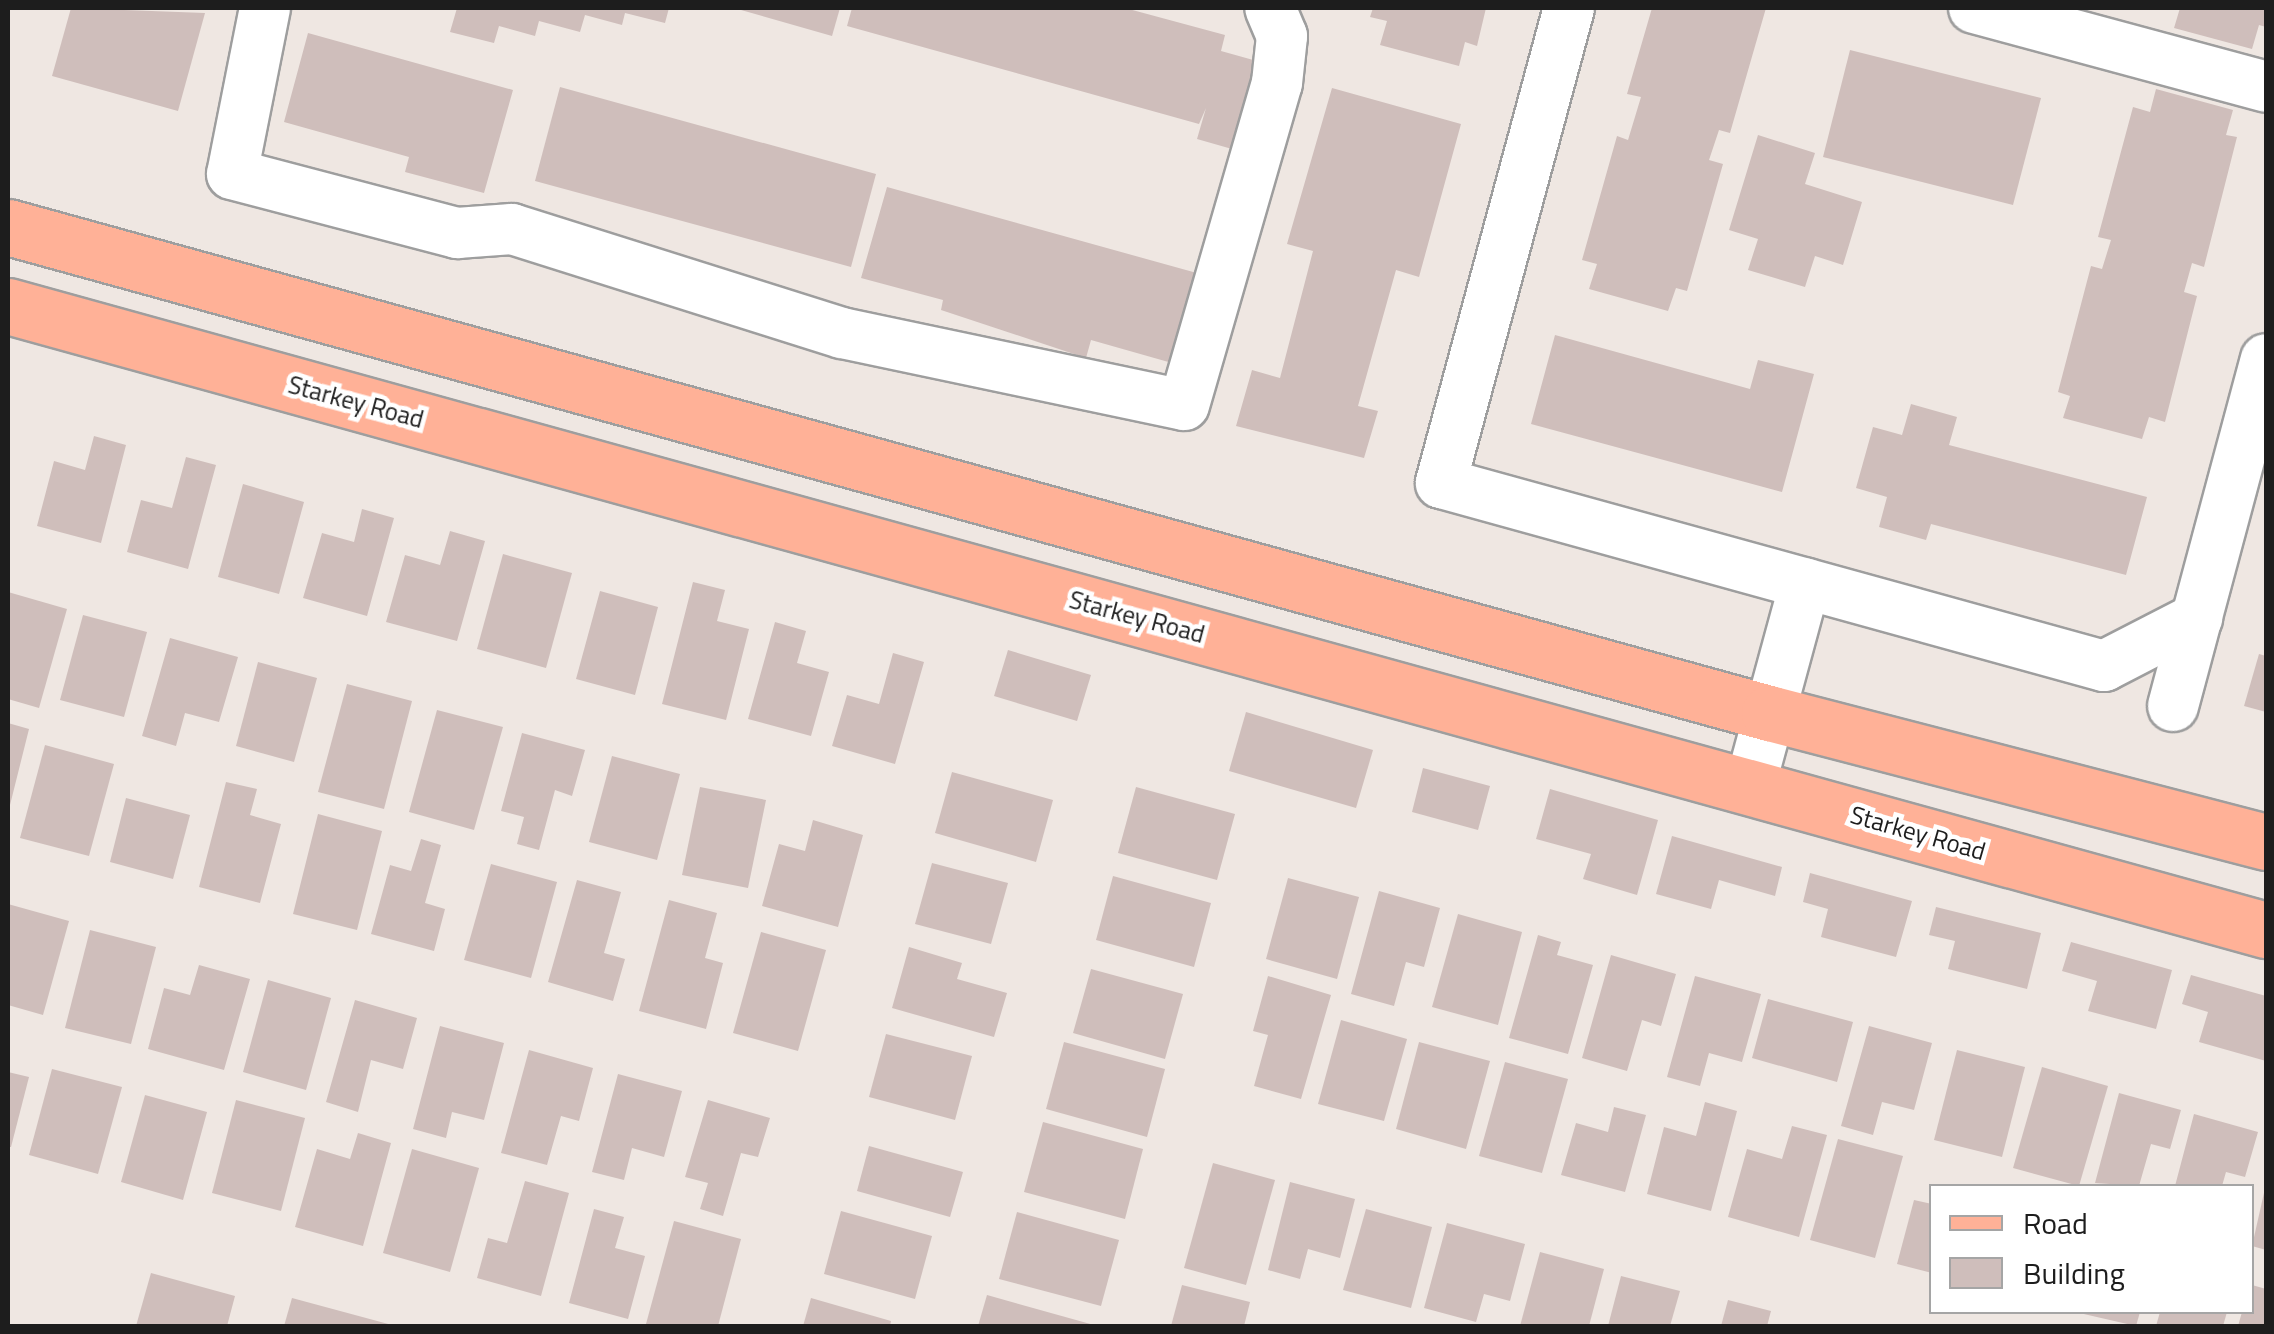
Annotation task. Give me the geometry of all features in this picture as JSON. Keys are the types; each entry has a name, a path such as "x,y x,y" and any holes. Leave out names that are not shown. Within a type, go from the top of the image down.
{"main road":[{"path":"8,227 1769,713 2266,842"},
{"name":"Starkey Road","path":"8,306 2266,930"}],"lane":[{"path":"265,8 232,174 457,233 512,229 842,333 1184,405 1276,83 1282,36 1270,8"},
{"path":"1569,8 1441,483 2104,666 2197,618"},
{"path":"1974,8 2266,87"},
{"path":"2172,706 2266,359"},
{"path":"1750,786 1805,583"}],"building":[{"path":"71,8 205,13 178,111 52,76"},
{"path":"457,8 669,8 665,23 625,13 622,25 585,15 580,32 539,21 535,36 499,26 494,43 450,32"},
{"path":"734,8 840,8 832,36"},
{"path":"852,8 1125,8 1225,35 1221,51 1264,63 1239,151 1197,139 1206,108 1199,124 847,26"},
{"path":"1373,8 1486,8 1477,46 1465,42 1459,66 1380,45 1387,21 1370,17"},
{"path":"1652,8 1766,8 1730,133 1719,130 1709,160 1723,164 1687,291 1676,288 1668,311 1589,289 1597,264 1582,260 1617,136 1628,140 1641,97 1627,94"},
{"path":"2180,8 2266,8 2266,27 2259,25 2252,49 2174,28"},
{"path":"308,33 513,90 484,193 405,172 409,157 284,122"},
{"path":"1850,50 2041,98 2013,205 1823,157"},
{"path":"560,87 876,174 851,267 535,181"},
{"path":"1332,88 1461,124 1419,277 1396,270 1358,406 1378,411 1364,458 1236,426 1252,370 1280,378 1313,251 1287,244"},
{"path":"2156,89 2233,110 2226,135 2237,137 2204,267 2192,263 2184,292 2197,296 2165,422 2149,417 2142,439 2063,418 2070,396 2058,392 2091,266 2102,269 2111,240 2098,237 2133,107 2150,112"},
{"path":"1758,135 1815,153 1805,184 1862,202 1843,265 1815,256 1805,287 1748,270 1758,239 1729,230"},
{"path":"887,187 1204,275 1179,365 1091,340 1086,358 941,310 943,300 861,278"},
{"path":"1555,335 1750,389 1758,360 1814,374 1782,492 1531,424"},
{"path":"1911,404 1957,417 1949,445 2147,497 2126,575 1931,524 1926,540 1879,527 1887,497 1856,488 1873,427 1902,435"},
{"path":"94,436 126,445 101,543 37,526 54,461 85,470"},
{"path":"186,457 216,465 188,569 127,552 141,500 172,508"},
{"path":"243,484 304,502 279,594 218,577"},
{"path":"362,509 394,518 367,616 303,598 322,533 354,542"},
{"path":"450,531 485,541 457,641 386,622 405,555 440,565"},
{"path":"503,554 572,573 546,668 477,649"},
{"path":"693,582 725,590 717,621 749,629 726,720 662,704"},
{"path":"600,591 658,607 635,695 576,679"},
{"path":"8,592 67,609 39,708 8,699"},
{"path":"83,615 147,632 124,717 60,700"},
{"path":"775,622 806,631 797,663 829,672 811,736 748,719"},
{"path":"170,638 238,657 219,722 185,713 176,746 142,736"},
{"path":"1008,650 1091,675 1077,721 994,696"},
{"path":"893,653 924,662 895,764 832,746 847,695 879,704"},
{"path":"2259,654 2266,656 2266,712 2244,706"},
{"path":"258,662 317,678 294,762 236,746"},
{"path":"347,684 412,701 384,809 318,792"},
{"path":"437,710 503,727 474,830 409,812"},
{"path":"1246,712 1373,750 1356,808 1229,771"},
{"path":"8,723 29,729 9,809 8,809"},
{"path":"522,733 585,750 572,796 555,790 539,850 517,844 524,817 501,811"},
{"path":"45,745 114,764 89,856 20,838"},
{"path":"612,756 680,774 657,860 589,842"},
{"path":"1423,768 1490,786 1478,830 1412,812"},
{"path":"952,772 1053,800 1036,862 935,833"},
{"path":"226,782 257,789 250,815 281,824 260,903 199,887"},
{"path":"700,787 766,800 748,888 682,875"},
{"path":"1136,787 1235,814 1217,880 1118,853"},
{"path":"1550,789 1658,820 1637,895 1583,879 1591,854 1536,839"},
{"path":"126,798 190,815 173,879 110,862"},
{"path":"318,814 382,831 357,930 293,914"},
{"path":"813,820 863,835 838,927 762,906 779,844 805,851"},
{"path":"1672,836 1782,867 1775,896 1719,880 1711,909 1656,894"},
{"path":"421,839 441,845 425,903 445,909 434,951 371,934 390,865 411,871"},
{"path":"932,863 1008,883 991,944 915,924"},
{"path":"491,864 557,882 531,978 464,960"},
{"path":"1810,873 1912,901 1896,957 1821,937 1828,909 1803,902"},
{"path":"1113,876 1211,903 1194,967 1096,940"},
{"path":"1288,878 1359,897 1337,979 1266,959"},
{"path":"577,880 621,892 604,953 625,959 613,1001 548,982"},
{"path":"1379,891 1440,908 1424,967 1406,962 1394,1006 1351,994"},
{"path":"669,900 717,913 705,958 723,963 706,1029 639,1011"},
{"path":"8,904 69,921 43,1015 8,1005"},
{"path":"1936,907 2041,933 2027,989 1948,969 1955,941 1929,935"},
{"path":"1458,914 1522,932 1498,1025 1432,1007"},
{"path":"90,930 156,947 131,1044 65,1028"},
{"path":"761,932 826,950 798,1051 733,1033"},
{"path":"1538,935 1561,942 1557,955 1593,965 1568,1054 1509,1038"},
{"path":"2071,942 2172,970 2156,1029 2088,1011 2097,981 2062,971"},
{"path":"909,947 962,963 957,979 1007,993 994,1037 892,1008"},
{"path":"1611,955 1676,974 1661,1026 1642,1020 1627,1071 1582,1058"},
{"path":"199,965 250,979 224,1070 148,1049 164,988 190,995"},
{"path":"1091,969 1183,994 1165,1059 1073,1033"},
{"path":"2191,975 2266,996 2266,1061 2199,1042 2208,1012 2182,1004"},
{"path":"1268,976 1331,995 1301,1099 1254,1086 1268,1035 1253,1031"},
{"path":"1695,976 1761,994 1742,1062 1709,1053 1700,1086 1667,1077"},
{"path":"268,980 331,998 306,1090 243,1072"},
{"path":"1768,999 1853,1022 1837,1082 1752,1058"},
{"path":"355,1000 417,1018 403,1069 371,1060 358,1112 326,1102"},
{"path":"1341,1020 1407,1039 1384,1121 1318,1104"},
{"path":"440,1026 504,1043 484,1120 452,1112 446,1138 413,1129"},
{"path":"1869,1026 1932,1043 1914,1110 1882,1102 1873,1135 1841,1126"},
{"path":"886,1034 972,1056 955,1120 869,1097"},
{"path":"1064,1042 1165,1069 1147,1137 1046,1109"},
{"path":"1419,1042 1490,1061 1466,1149 1396,1129"},
{"path":"529,1050 593,1068 579,1121 561,1116 547,1165 501,1153"},
{"path":"1957,1050 2025,1067 2002,1157 1934,1140"},
{"path":"1505,1062 1568,1079 1542,1173 1479,1156"},
{"path":"2042,1067 2108,1086 2080,1184 2013,1168"},
{"path":"52,1069 122,1087 98,1174 29,1155"},
{"path":"8,1072 29,1077 11,1147 8,1147"},
{"path":"618,1074 682,1091 664,1157 632,1148 624,1180 592,1172"},
{"path":"2119,1093 2181,1110 2170,1149 2151,1144 2140,1184 2095,1183"},
{"path":"145,1095 207,1112 183,1200 121,1182"},
{"path":"236,1100 305,1118 281,1211 212,1193"},
{"path":"708,1100 770,1118 758,1157 741,1153 723,1216 700,1209 708,1183 685,1177"},
{"path":"1705,1102 1737,1111 1711,1211 1647,1194 1664,1127 1696,1136"},
{"path":"1614,1107 1646,1115 1625,1192 1561,1175 1576,1123 1608,1132"},
{"path":"2194,1114 2258,1132 2245,1177 2226,1172 2223,1184 2176,1184"},
{"path":"1043,1122 1143,1149 1125,1219 1024,1192"},
{"path":"1792,1126 1827,1135 1799,1237 1728,1217 1747,1149 1782,1159"},
{"path":"358,1133 391,1143 363,1246 295,1227 317,1149 350,1159"},
{"path":"1838,1139 1903,1156 1875,1258 1810,1240"},
{"path":"869,1146 963,1172 950,1217 857,1191"},
{"path":"412,1149 479,1168 450,1272 383,1253"},
{"path":"1213,1163 1275,1180 1246,1285 1184,1268"},
{"path":"525,1181 569,1193 541,1296 477,1278 488,1238 507,1243"},
{"path":"1290,1182 1355,1199 1340,1258 1308,1249 1300,1279 1268,1270"},
{"path":"2266,1184 2266,1250 2254,1247"},
{"path":"1914,1200 1929,1203 1929,1272 1897,1264"},
{"path":"594,1209 624,1217 615,1248 645,1256 628,1319 569,1303"},
{"path":"1366,1209 1432,1227 1411,1308 1343,1290"},
{"path":"841,1211 932,1236 915,1299 824,1274"},
{"path":"1017,1212 1119,1240 1101,1306 999,1279"},
{"path":"674,1221 741,1239 718,1326 646,1324"},
{"path":"1447,1223 1525,1244 1510,1301 1484,1294 1476,1322 1424,1308"},
{"path":"1540,1252 1604,1269 1589,1326 1520,1326"},
{"path":"151,1273 235,1296 227,1326 136,1326"},
{"path":"1621,1276 1680,1291 1670,1326 1608,1326"},
{"path":"1182,1285 1250,1302 1244,1326 1171,1326"},
{"path":"2254,1286 2266,1289 2266,1326 2238,1326 2241,1314 2254,1314"},
{"path":"987,1295 1094,1325 1094,1326 978,1326"},
{"path":"292,1298 392,1325 392,1326 284,1326"},
{"path":"811,1298 891,1321 890,1326 803,1326"},
{"path":"1728,1300 1771,1311 1767,1326 1721,1326"},
{"path":"2084,1314 2139,1314 2136,1326"},
{"path":"2159,1314 2226,1314 2223,1326 2156,1326"}]}
